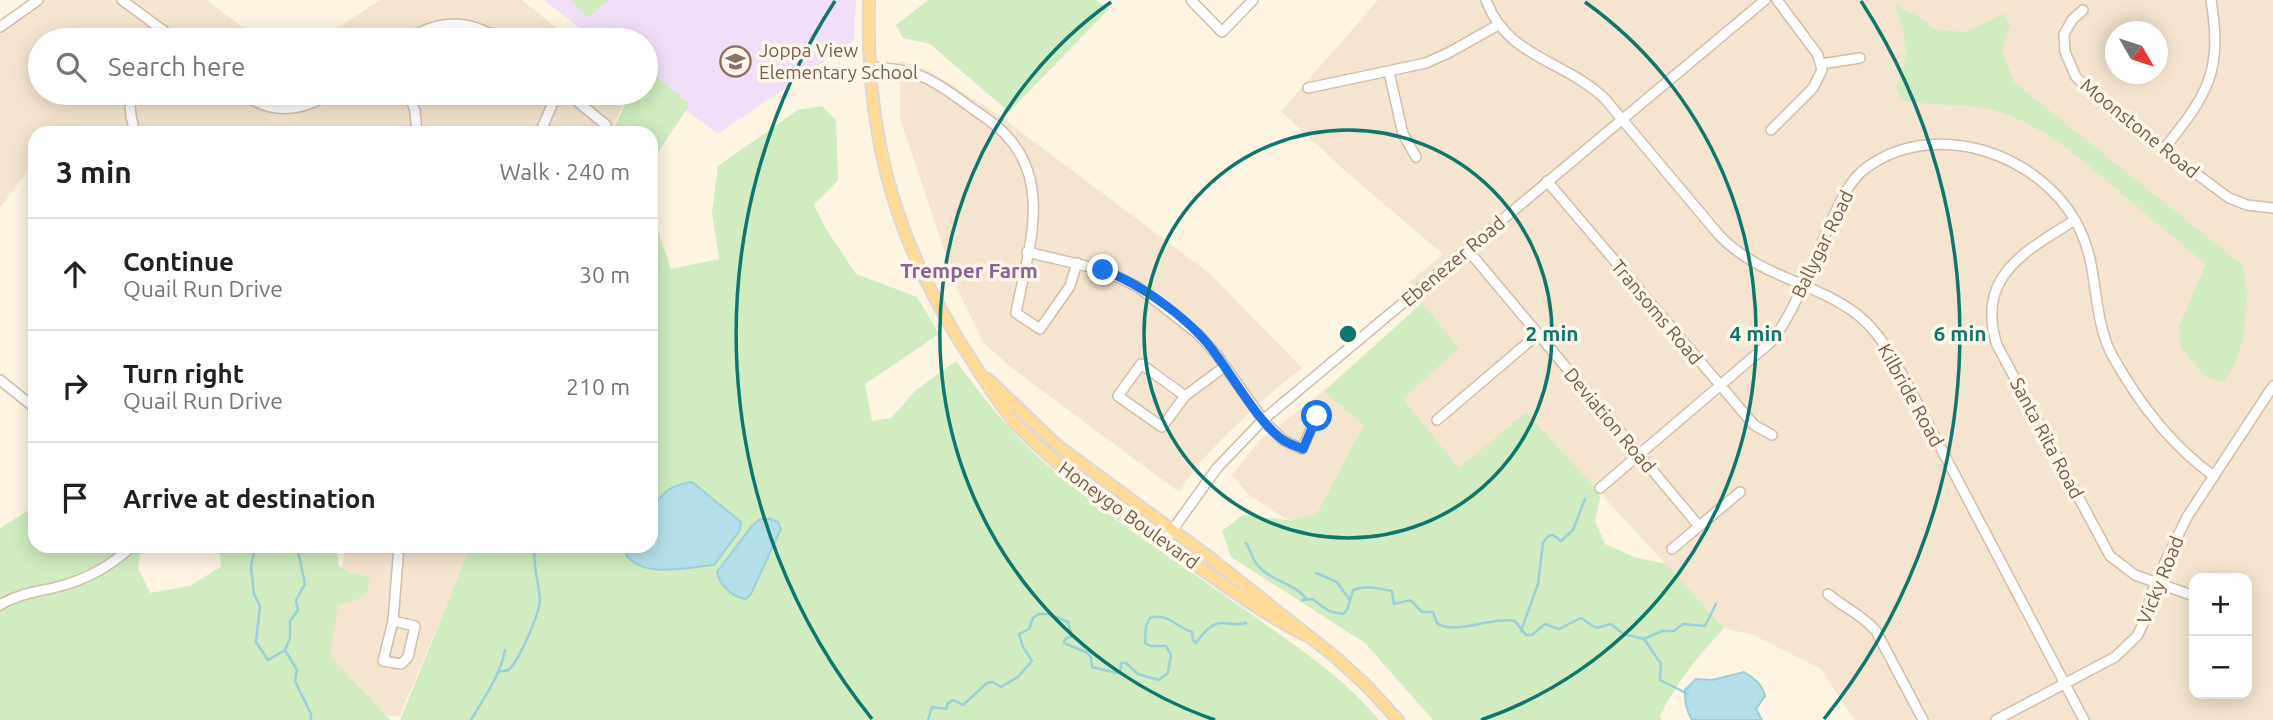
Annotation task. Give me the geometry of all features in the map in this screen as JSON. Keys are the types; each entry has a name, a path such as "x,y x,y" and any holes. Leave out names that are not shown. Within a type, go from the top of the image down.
{"main road":[{"name":"Honeygo Boulevard","path":"869,0 869,67 879,147 889,187 905,236 936,303 987,386 1003,409 1054,460 1163,543 1280,622 1307,636"},
{"name":"Honeygo Boulevard","path":"976,367 1058,446 1284,614 1307,636 1351,670 1398,720"}],"street":[{"path":"0,27 38,0"},
{"path":"122,0 160,28"},
{"path":"1191,0 1222,32 1252,0"},
{"path":"1308,89 1390,72 1438,58 1498,25 1486,0"},
{"name":"Ebenezer Road","path":"1163,543 1217,468 1264,420 1765,0"},
{"path":"1771,130 1813,88 1822,64 1777,0"},
{"path":"2163,150 2198,105 2210,79 2216,57 2211,0"},
{"name":"Moonstone Road","path":"2083,10 2072,20 2064,34 2065,52 2076,77 2095,97 2229,198 2247,205 2273,208"},
{"path":"430,28 448,23 478,28"},
{"name":"Kilbride Road","path":"1498,25 1523,48 1588,84 1622,118 1726,242 1754,263 1856,314 1878,335 2084,720"},
{"path":"1822,64 1860,58"},
{"path":"869,67 912,72 939,84 1004,132 1021,155 1032,187 1034,214 1016,313 1040,329 1070,286 1077,263"},
{"path":"1390,72 1403,134 1416,157"},
{"path":"132,105 134,126"},
{"path":"263,105 286,110 310,105"},
{"path":"413,105 416,126"},
{"path":"543,126 552,105"},
{"path":"582,105 607,125"},
{"name":"Ballygar Road","path":"1600,488 1772,341 1787,317 1841,200 1860,173 1889,155 1920,145 1955,144 2007,159 2053,192 2075,220 2092,265 2100,321 2111,353 2144,406 2167,435 2188,457 2214,475"},
{"name":"Transoms Road","path":"1547,181 1754,425 1772,435"},
{"name":"Santa Rita Road","path":"2075,220 2032,247 2007,269 1994,293 1992,331 2105,549 2121,567 2155,583 2189,594"},
{"name":"Deviation Road","path":"1468,249 1699,526"},
{"path":"1027,252 1114,274 1138,287 1198,334 1264,420 1283,440 1303,449 1317,416"},
{"path":"1437,420 1538,334"},
{"path":"1185,396 1141,364 1118,396 1162,428 1185,396 1224,367"},
{"path":"0,380 28,402"},
{"name":"Vicky Road","path":"1996,720 2115,657 2131,643 2144,622 2155,583 2187,517 2273,386"},
{"path":"1672,549 1740,492"},
{"path":"0,605 15,597 85,578 124,553"},
{"path":"393,621 415,626 408,657 401,664 383,661 393,621 398,553"},
{"path":"1828,594 1840,605 1865,619 1876,631 1923,720"}],"shaded area":[{"path":"45,0 207,0 243,28 28,28 28,105 623,105 613,126 28,126 28,170 0,208 0,31"},
{"path":"380,0 522,0 556,28 337,28"},
{"name":"Joppa View Elementary School","path":"544,0 856,0 854,41 718,134 658,89 658,28 580,28"},
{"path":"1378,0 2273,0 2273,720 1854,720 1821,669 1753,635 1724,628 1526,412 1459,469 1403,399 1458,348 1407,284 1443,254 1345,171 1281,111"},
{"path":"900,61 928,70 997,114 1208,272 1302,368 1229,432 1200,462 1179,492 1013,369 983,342 958,291 900,118"},
{"path":"1324,391 1365,425 1316,515 1288,520 1249,495 1232,475 1260,440"},
{"path":"345,553 469,553 399,717 379,714 325,656"}],"green space":[{"path":"571,0 608,0 588,18"},
{"path":"928,0 1095,0 1109,9 1009,112 930,44 903,38 896,25"},
{"path":"1895,5 1916,15 1936,30 1966,32 2004,14 2010,24 2002,51 2014,82 2241,264 2247,299 2245,328 2235,363 2223,382 2205,376 2181,348 2179,326 2206,264 2076,155 2045,133 1993,110 1902,100 1896,88 1904,67 1906,46"},
{"path":"658,78 690,104 658,152 658,126 615,126 625,105 658,105"},
{"path":"822,106 836,120 838,180 814,205 826,229 856,274 917,297 939,334 865,384 872,421 891,418 916,390 956,361 998,415 1047,465 1119,521 1315,660 1349,688 1379,720 400,720 468,553 658,553 658,546 741,522 692,482 664,493 658,502 658,231 671,269 719,259 712,213 718,166 798,110","holes":["770,519 778,522 781,529 741,599 723,585 717,572 752,526"]},
{"path":"1422,303 1459,348 1403,399 1459,468 1526,412 1601,494 1595,521 1605,544 1634,557 1666,564 1724,628 1681,681 1666,704 1660,716 1661,720 1433,720 1365,643 1231,557 1222,531 1243,515 1288,520 1316,515 1364,425 1324,391"},
{"path":"28,510 28,553 140,553 138,568 150,593 189,586 221,567 220,553 337,553 339,566 349,572 369,577 369,585 361,597 338,605 330,656 390,720 0,720 0,528"}],"water":[{"path":"692,482 741,522 740,530 714,565 667,570 644,567 634,562 627,553 658,553 658,501 679,485"},
{"path":"760,519 778,522 781,529 751,594 746,599 741,598 724,586 717,572"},
{"path":"1744,672 1757,682 1764,692 1765,696 1756,709 1762,720 1692,720 1686,706 1685,690 1696,679 1712,680"}],"waterway":[{"path":"1521,631 1538,584 1543,543 1548,536 1553,535 1561,541 1573,530 1585,499"},
{"path":"1246,543 1261,569 1296,589 1306,599"},
{"path":"254,553 251,567 254,594 260,606 256,642 268,660 285,650 290,638 290,621 298,610 296,600 305,584 298,553"},
{"path":"498,672 508,670 517,658 539,606 534,553"},
{"path":"1316,573 1337,582 1349,599"},
{"path":"1302,600 1312,599 1329,611 1343,614 1347,610 1353,590 1363,587 1392,591 1394,604 1410,600 1422,612 1433,612 1437,623 1444,626 1463,627 1495,621 1515,621 1526,635 1532,635 1545,624 1559,629 1581,618 1596,628 1611,624 1623,634 1644,639 1661,664 1660,680 1688,694"},
{"path":"1644,639 1662,631 1674,631 1683,624 1705,626 1716,604"},
{"path":"928,720 932,707 946,709 948,703 953,700 963,705 987,683 993,682 1001,687 1018,677 1032,661 1019,634 1029,629 1033,618 1039,614 1049,614 1068,622 1072,636 1065,639 1064,643 1088,653 1092,667 1116,673 1121,669 1121,663 1126,663 1138,674 1159,680 1168,673 1171,655 1166,646 1150,646 1145,643 1146,626 1150,618 1162,617 1192,632 1196,643 1207,630 1219,623 1246,623"},
{"path":"285,650 297,670 295,681 311,714 311,720"},
{"path":"471,720 495,678 505,650"}],"place":[{"name":"Joppa View Elementary School","path":"736,61"}],"district":[{"name":"Tremper Farm","path":"969,271"}],"route":[{"path":"1103,270 1138,287 1198,334 1217,355 1264,420 1283,440 1303,449 1317,416"}]}
